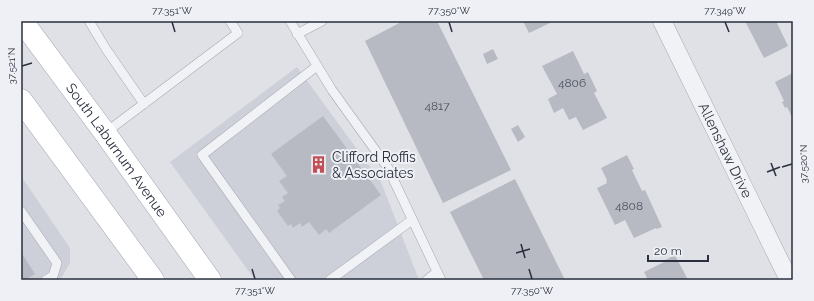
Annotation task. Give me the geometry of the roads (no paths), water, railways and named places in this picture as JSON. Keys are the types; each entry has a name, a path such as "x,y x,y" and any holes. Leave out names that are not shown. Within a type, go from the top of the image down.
{"main road":[{"name":"South Laburnum Avenue","path":"22,21 105,133 210,280"},
{"path":"21,100 152,280"}],"street":[{"name":"Allenshaw Drive","path":"662,21 789,280"}],"lane":[{"path":"89,21 106,49 144,104"},
{"path":"105,133 238,33 230,21"},
{"path":"290,21 332,90 388,168 439,276 427,280"},
{"path":"297,34 322,21"},
{"path":"291,280 202,155 317,66"},
{"path":"21,211 57,263 53,276 46,280"},
{"path":"330,280 412,220"}],"place":[{"name":"Clifford Roffis & Associates","path":"319,165"}]}
